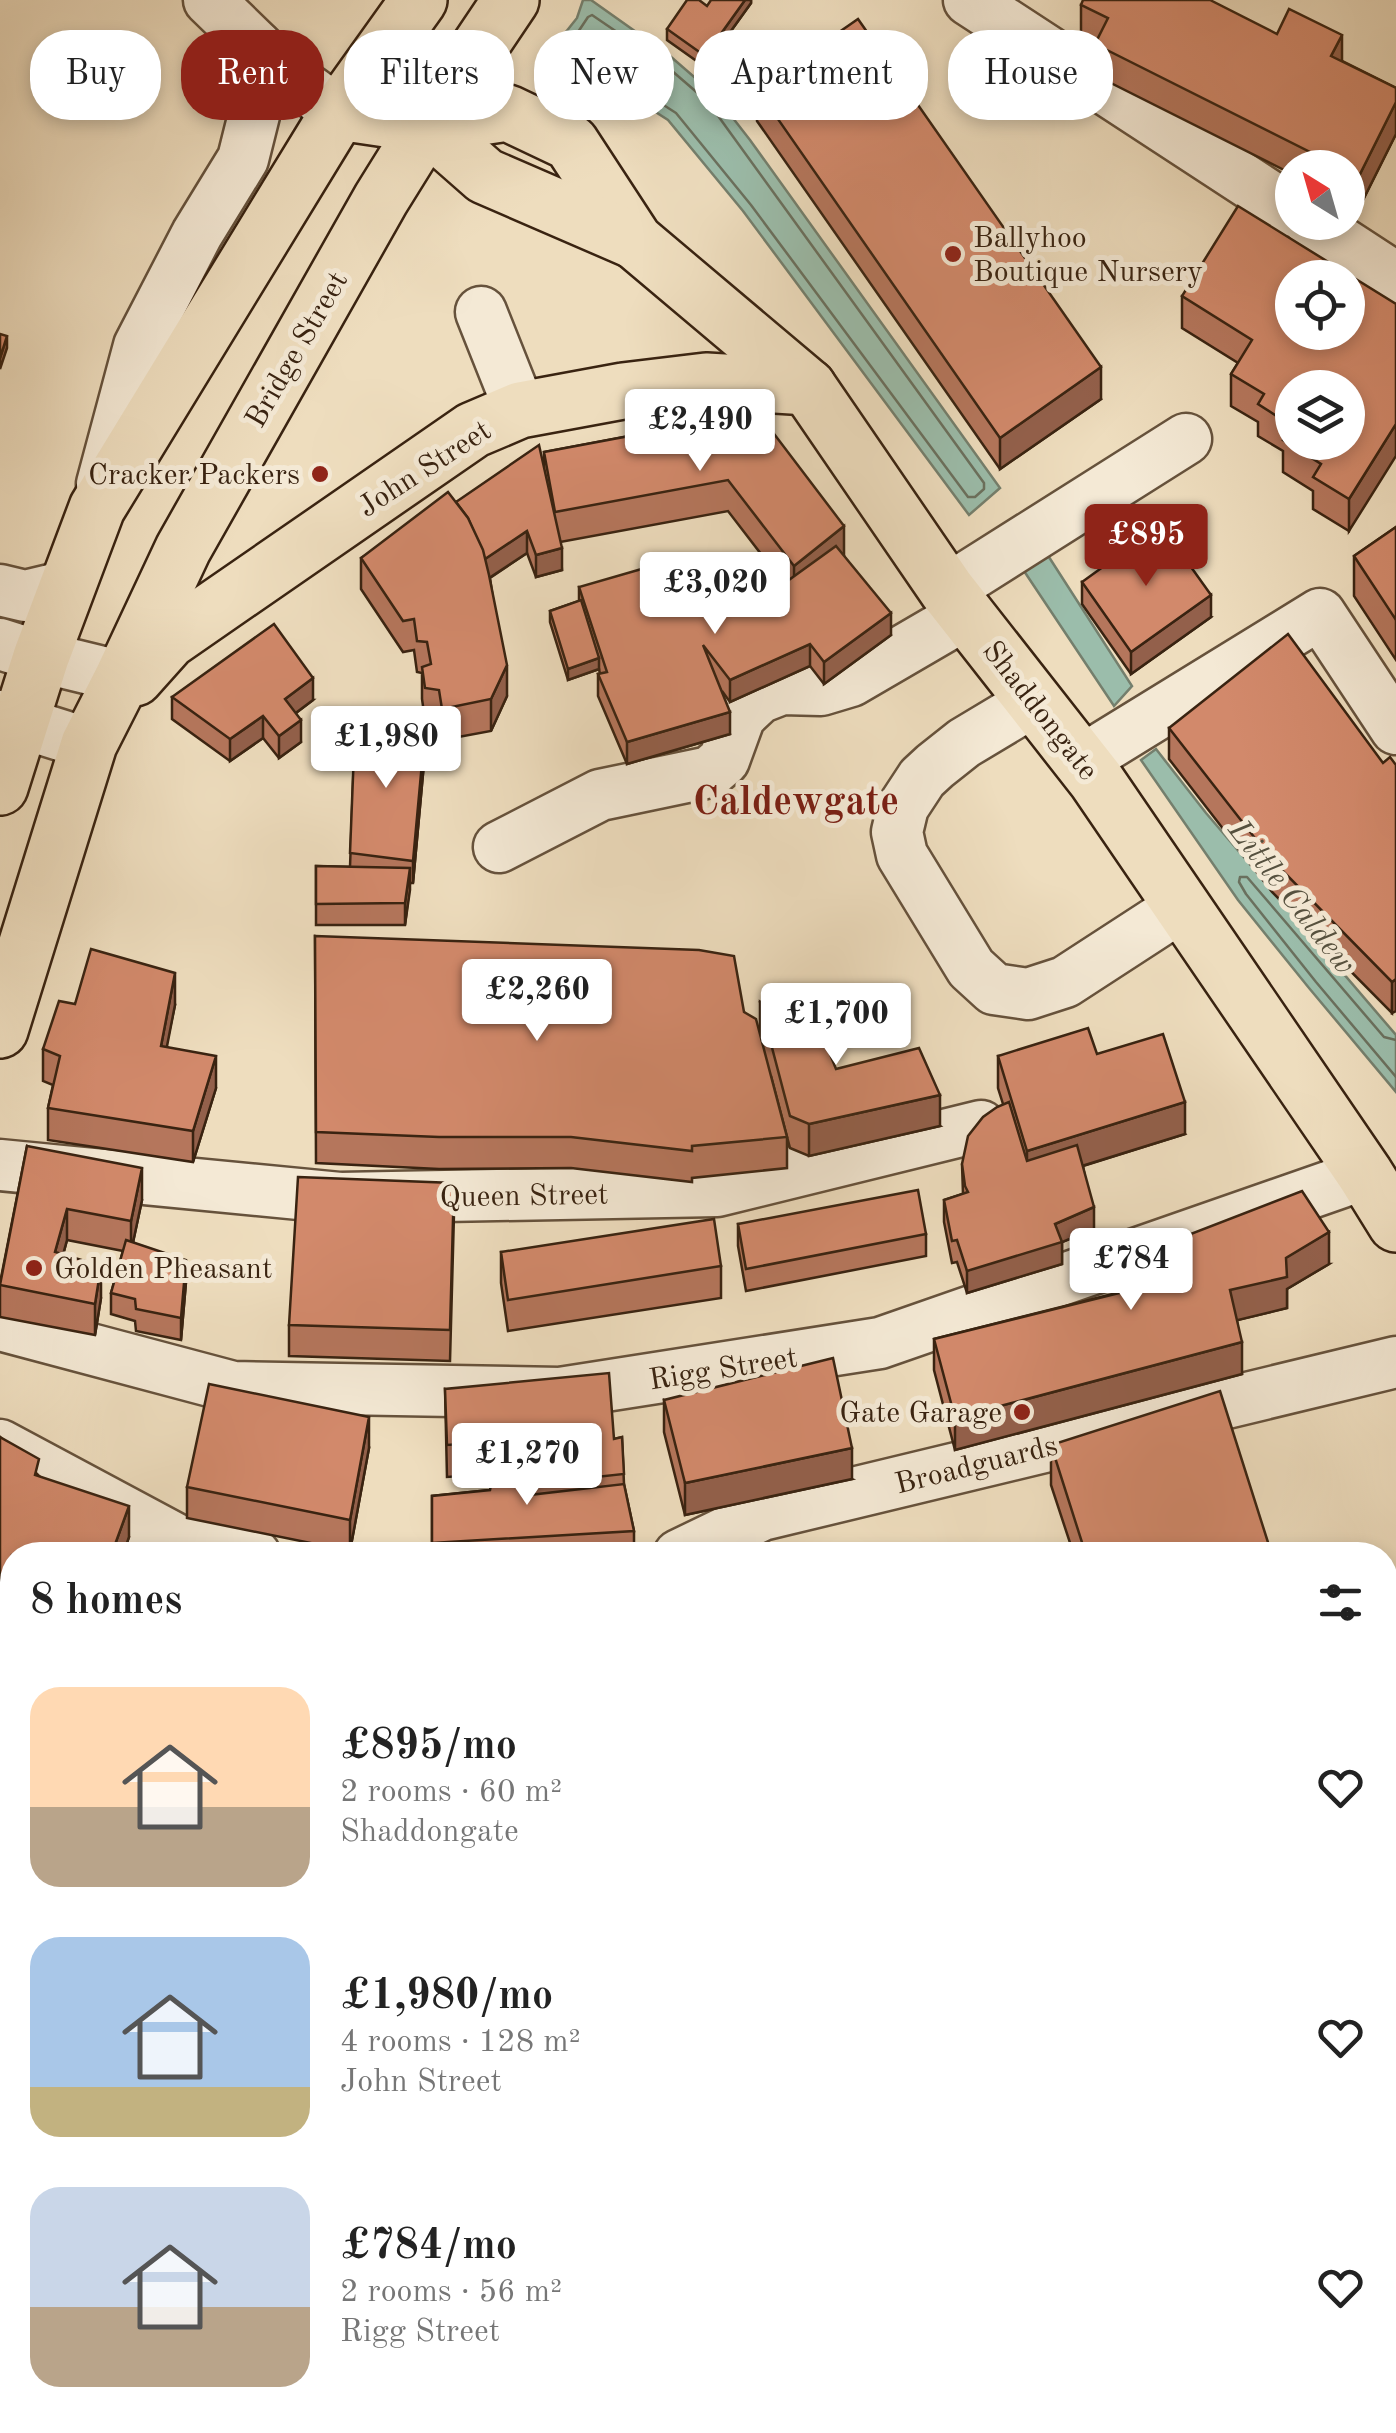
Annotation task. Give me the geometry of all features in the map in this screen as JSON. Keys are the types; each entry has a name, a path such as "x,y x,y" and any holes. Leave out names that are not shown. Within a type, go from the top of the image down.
{"main road":[{"path":"0,787 20,650 67,586 97,508 339,112 419,0"},
{"name":"Bridge Street","path":"0,1030 106,711 187,539 382,199 511,0"},
{"name":"Shaddongate","path":"339,112 427,125 508,113 571,142 635,241 808,387 957,602 1082,761 1396,1224"},
{"name":"John Street","path":"106,711 169,640 472,430 520,410 623,391 706,381 808,387"}],"street":[{"path":"208,0 239,30"},
{"path":"969,0 1275,200"},
{"path":"324,101 339,112"},
{"path":"97,508 139,346 197,234 242,159 253,120"},
{"path":"1338,240 1396,278"},
{"path":"481,312 520,410"},
{"path":"499,847 600,795 710,772 724,760 740,716 758,698 782,689 821,690 851,681 1186,440"},
{"path":"0,590 26,596 67,586"},
{"path":"1082,761 1320,614 1396,728"},
{"path":"20,650 106,711"},
{"path":"1034,701 964,744 922,778 903,807 897,832 902,855 971,968 994,990 1028,994 1065,982 1182,906"},
{"path":"11,719 106,711"},
{"name":"Queen Street","path":"0,1165 340,1198 717,1191 981,1126"},
{"name":"Rigg Street","path":"0,1325 234,1387 560,1394 880,1343 1365,1174"},
{"name":"Broadguards","path":"706,1542 762,1515 1396,1362"},
{"path":"0,1445 183,1542"}],"water":[{"path":"583,0 591,0 633,30 567,30"},
{"path":"674,59 694,77 694,120 734,120 1000,488 969,515 743,211 668,120 674,120"},
{"path":"1047,554 1132,686 1114,706 1024,571"},
{"path":"1156,749 1396,1035 1396,1092 1238,900 1141,760"}],"building":[{"path":"687,0 699,0 707,6 711,0 745,0 724,30 694,30 694,48 674,30 667,29"},
{"path":"1083,0 1210,0 1277,34 1289,9 1342,35 1331,56 1396,88 1396,102 1365,164 1365,150 1306,150 1113,53 1113,30 1102,30 1108,18 1081,5"},
{"path":"858,19 866,30 842,30"},
{"path":"928,119 1101,367 1000,438 779,120"},
{"path":"1238,206 1275,229 1275,240 1293,240 1325,260 1275,260 1275,350 1365,350 1365,285 1396,304 1396,424 1349,499 1313,477 1321,464 1315,460 1365,460 1365,370 1275,370 1275,415 1258,404 1264,394 1231,374 1252,340 1182,296"},
{"path":"0,334 7,336 0,358"},
{"path":"714,408 716,422 759,414 844,526 794,566 728,480 555,512 544,452 667,429 666,417"},
{"path":"539,445 562,548 536,555 527,531 485,559 468,518 456,502"},
{"path":"448,492 468,518 483,550 507,665 491,699 442,709 439,690 425,688 422,667 431,664 427,642 417,641 414,619 403,621 361,558"},
{"path":"1161,525 1211,595 1131,652 1082,582"},
{"path":"1396,527 1396,620 1354,556"},
{"path":"836,546 891,613 824,662 810,644 730,680 703,645 730,712 627,742 598,674 607,672 579,587 652,566 682,609 752,577 768,595"},
{"path":"581,600 599,658 568,669 550,611"},
{"path":"274,624 313,678 285,699 301,720 279,736 263,716 230,739 172,697"},
{"path":"1288,634 1383,763 1390,757 1396,765 1396,979 1392,982 1272,860 1169,728"},
{"path":"355,726 425,730 413,861 350,853"},
{"path":"316,866 410,868 405,903 316,904"},
{"path":"315,936 699,950 734,956 744,1012 756,1019 787,1137 692,1146 692,1151 571,1137 316,1132"},
{"path":"91,949 175,973 161,1046 216,1056 193,1131 48,1108 60,1056 43,1049 59,1001 75,1004"},
{"path":"804,988 836,1069 919,1048 940,1095 809,1124 790,1116 760,1002"},
{"path":"1088,1028 1097,1054 1163,1034 1185,1102 1027,1151 998,1056"},
{"path":"1009,1102 1027,1161 1077,1145 1094,1207 1055,1224 1062,1242 967,1271 957,1240 952,1241 944,1200 968,1192 962,1164 968,1136 983,1117"},
{"path":"27,1146 142,1168 131,1221 67,1209 55,1252 101,1266 95,1304 0,1285"},
{"path":"298,1177 454,1183 450,1330 289,1325"},
{"path":"918,1190 926,1234 746,1269 738,1224"},
{"path":"1302,1191 1329,1232 1286,1258 1287,1277 1230,1290 1242,1342 955,1418 934,1339 1119,1293 1113,1264"},
{"path":"714,1219 721,1266 508,1300 501,1252"},
{"path":"126,1240 186,1260 181,1318 136,1309 135,1299 111,1293"},
{"path":"833,1358 852,1448 685,1483 664,1400"},
{"path":"609,1373 614,1439 622,1437 624,1474 531,1484 535,1439 447,1445 445,1389"},
{"path":"209,1384 369,1417 350,1520 187,1487"},
{"path":"1220,1391 1268,1542 1082,1542 1051,1445"},
{"path":"0,1437 39,1459 35,1475 129,1506 116,1542 0,1542"},
{"path":"534,1449 529,1495 624,1484 634,1531 432,1542 432,1496 490,1490 497,1452"}],"place":[{"name":"Ballyhoo Boutique Nursery","path":"953,254"},
{"name":"Cracker Packers","path":"320,474"},
{"name":"Golden Pheasant","path":"34,1268"},
{"name":"Gate Garage","path":"1022,1412"}],"district":[{"name":"Caldewgate","path":"796,800"}],"water label":[{"name":"Little Caldew","path":"1293,896"}]}
